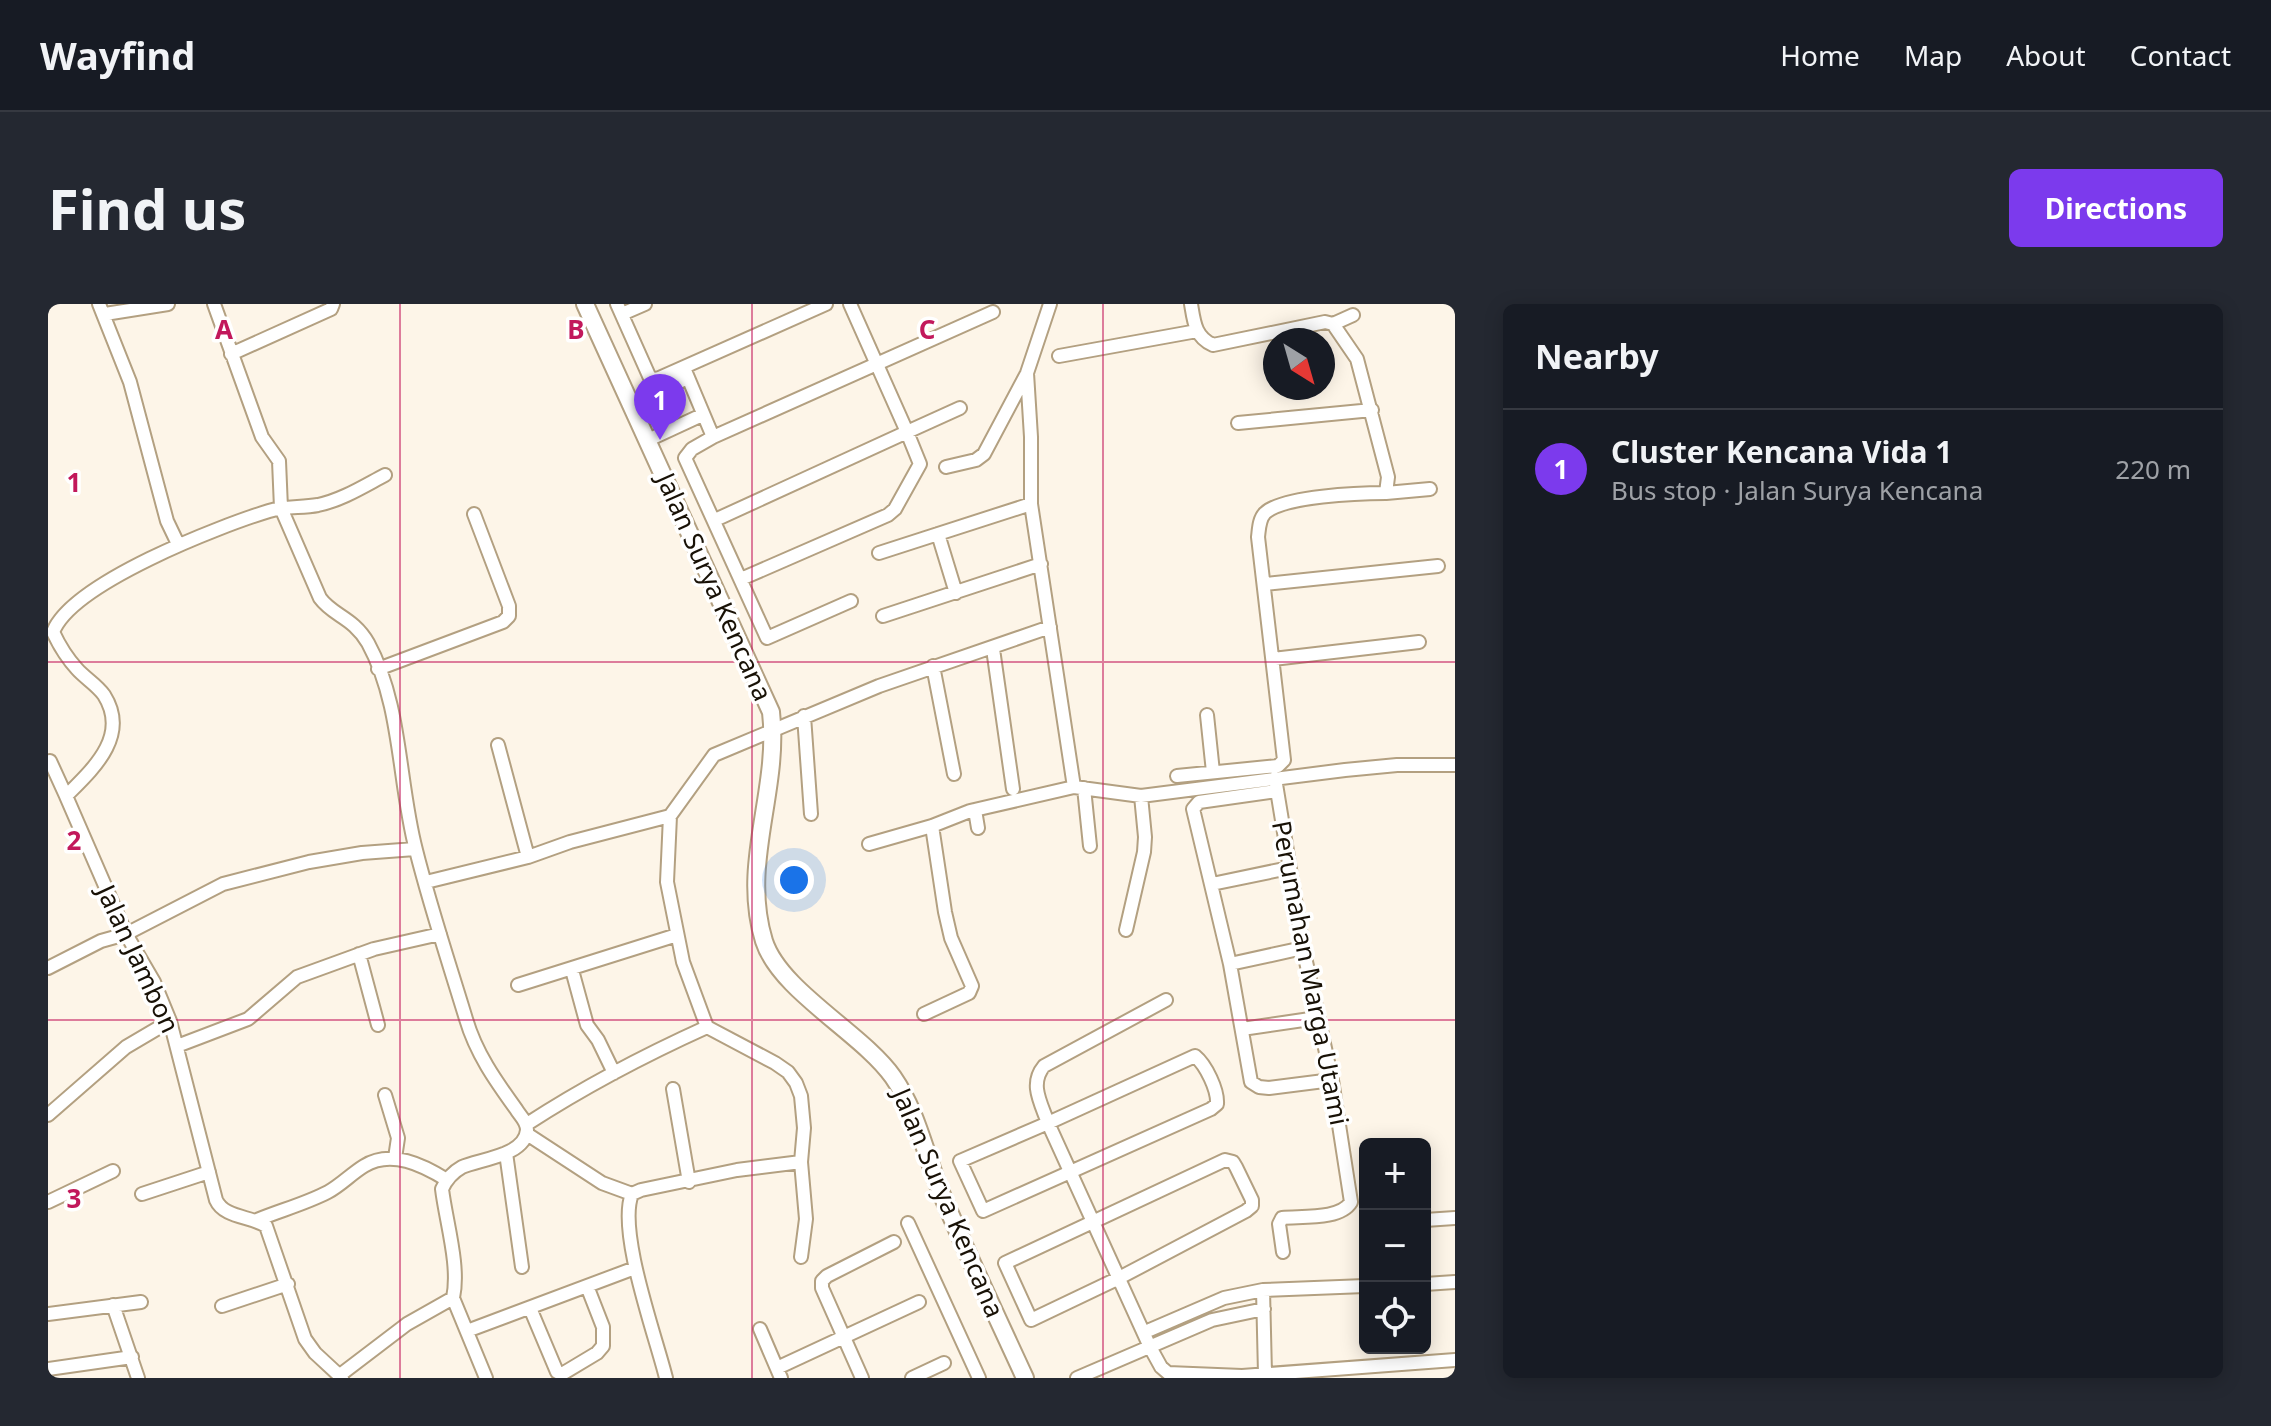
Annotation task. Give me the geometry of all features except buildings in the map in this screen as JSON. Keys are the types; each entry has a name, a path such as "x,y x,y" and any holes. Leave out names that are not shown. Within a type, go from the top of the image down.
{"street":[{"path":"168,304 102,309 130,382 167,521 178,544"},
{"path":"214,304 262,437 279,461 281,508 320,598 325,605 351,620 363,635 378,669 392,708 415,849 473,1041 527,1129 591,1177 632,1194 737,1170 801,1162"},
{"path":"231,354 314,319 331,309 333,304"},
{"name":"Jalan Surya Kencana","path":"585,304 771,712 772,756 755,879 755,909 765,945 787,978 891,1074 908,1099 942,1194 1025,1378"},
{"path":"645,304 620,309 650,378 686,373"},
{"path":"631,403 826,304"},
{"path":"741,579 888,515 895,509 920,464 850,304"},
{"path":"946,467 976,460 984,454 1027,373 1050,304"},
{"path":"1191,304 1197,331 1204,341 1213,345 1325,322 1333,324 1353,315"},
{"path":"851,601 767,638 685,458 692,449 713,437 993,312"},
{"path":"1333,324 1357,359 1388,477 1386,493"},
{"path":"1059,356 1197,331"},
{"path":"686,373 713,437"},
{"path":"1027,373 1031,504 1090,846"},
{"path":"715,520 960,408"},
{"path":"1238,423 1372,410"},
{"path":"648,440 702,415"},
{"path":"66,796 107,749 115,726 104,695 75,667 58,644 53,632 56,623 100,587 178,544 281,508 320,505 341,498 385,475"},
{"path":"1177,776 1278,766 1284,760 1258,537 1264,514 1274,508 1308,499 1430,489"},
{"path":"879,553 1031,504"},
{"path":"378,669 495,625 509,616 509,606 474,514"},
{"path":"938,534 956,593"},
{"path":"883,616 1041,564"},
{"path":"1265,584 1438,566"},
{"path":"801,1257 806,1219 801,1162 804,1128 801,1096 788,1072 707,1027 683,962 667,882 670,816 714,755 933,666 993,649 1050,627"},
{"path":"1273,659 1419,642"},
{"path":"993,649 1013,789"},
{"path":"933,666 954,774"},
{"path":"1207,715 1213,772"},
{"path":"804,716 811,814"},
{"path":"498,745 528,857"},
{"name":"Jalan Jambon","path":"50,761 126,934 154,982 170,1021 219,1207 229,1213 257,1220"},
{"path":"869,844 975,810 1079,788 1141,796 1276,784 1397,765 1455,765"},
{"path":"1276,784 1199,802 1193,809 1230,964 1251,1082 1259,1087 1332,1080"},
{"name":"Perumahan Marga Utami","path":"1276,784 1303,948 1332,1080 1351,1202 1347,1208 1336,1213 1282,1218 1279,1224 1283,1252"},
{"path":"1126,930 1144,852 1141,796"},
{"path":"975,810 978,828"},
{"path":"426,882 528,857 570,842 670,816"},
{"path":"924,1014 969,993 972,986 951,938 932,826"},
{"path":"48,968 101,941 126,934 223,884 262,872 362,853 415,849"},
{"path":"1212,884 1289,868"},
{"path":"177,1046 248,1019 297,977 359,954 440,934"},
{"path":"518,985 677,935"},
{"path":"1230,964 1303,948"},
{"path":"359,954 378,1025"},
{"path":"572,970 587,1025 614,1073"},
{"path":"1166,1000 1044,1066 1037,1074 1035,1086 1069,1173 1161,1367 1168,1373 1242,1376 1455,1360"},
{"path":"1242,1029 1317,1018"},
{"path":"48,1115 126,1047 170,1021"},
{"path":"486,1378 453,1298 452,1252 442,1189 447,1180 461,1167 506,1153 522,1142 527,1129 614,1073 707,1027"},
{"path":"1195,1056 1201,1061 1218,1097 1217,1104 1211,1109 983,1211 960,1161 1048,1123 1195,1056"},
{"path":"673,1089 689,1182"},
{"path":"385,1095 398,1138 395,1158"},
{"path":"506,1153 522,1267"},
{"path":"257,1220 309,1202 367,1164 395,1158 421,1164 447,1180"},
{"path":"1225,1160 1233,1162 1252,1206 1119,1278 1031,1320 1005,1263 1225,1160"},
{"path":"48,1202 113,1171"},
{"path":"142,1194 209,1172"},
{"path":"632,1194 628,1215 635,1268 666,1378"},
{"path":"1431,1220 1455,1218"},
{"path":"257,1220 266,1226 305,1339 341,1377 407,1324 453,1298"},
{"path":"908,1223 979,1378"},
{"path":"862,1378 822,1288 822,1281 894,1242"},
{"path":"467,1331 635,1268"},
{"path":"1431,1284 1455,1282"},
{"path":"222,1306 288,1284"},
{"path":"530,1308 557,1372 562,1374 603,1346 603,1327 587,1286"},
{"path":"1145,1332 1224,1298 1263,1290 1359,1286"},
{"path":"1263,1290 1265,1374"},
{"path":"48,1314 141,1302"},
{"path":"760,1329 779,1373 844,1337 919,1302"},
{"path":"113,1305 138,1378"},
{"path":"1077,1378 1212,1320 1264,1309"},
{"path":"48,1369 132,1357"},
{"path":"912,1378 944,1363"}],"place":[{"name":"Cluster Kencana Vida 1","path":"660,440"}]}
